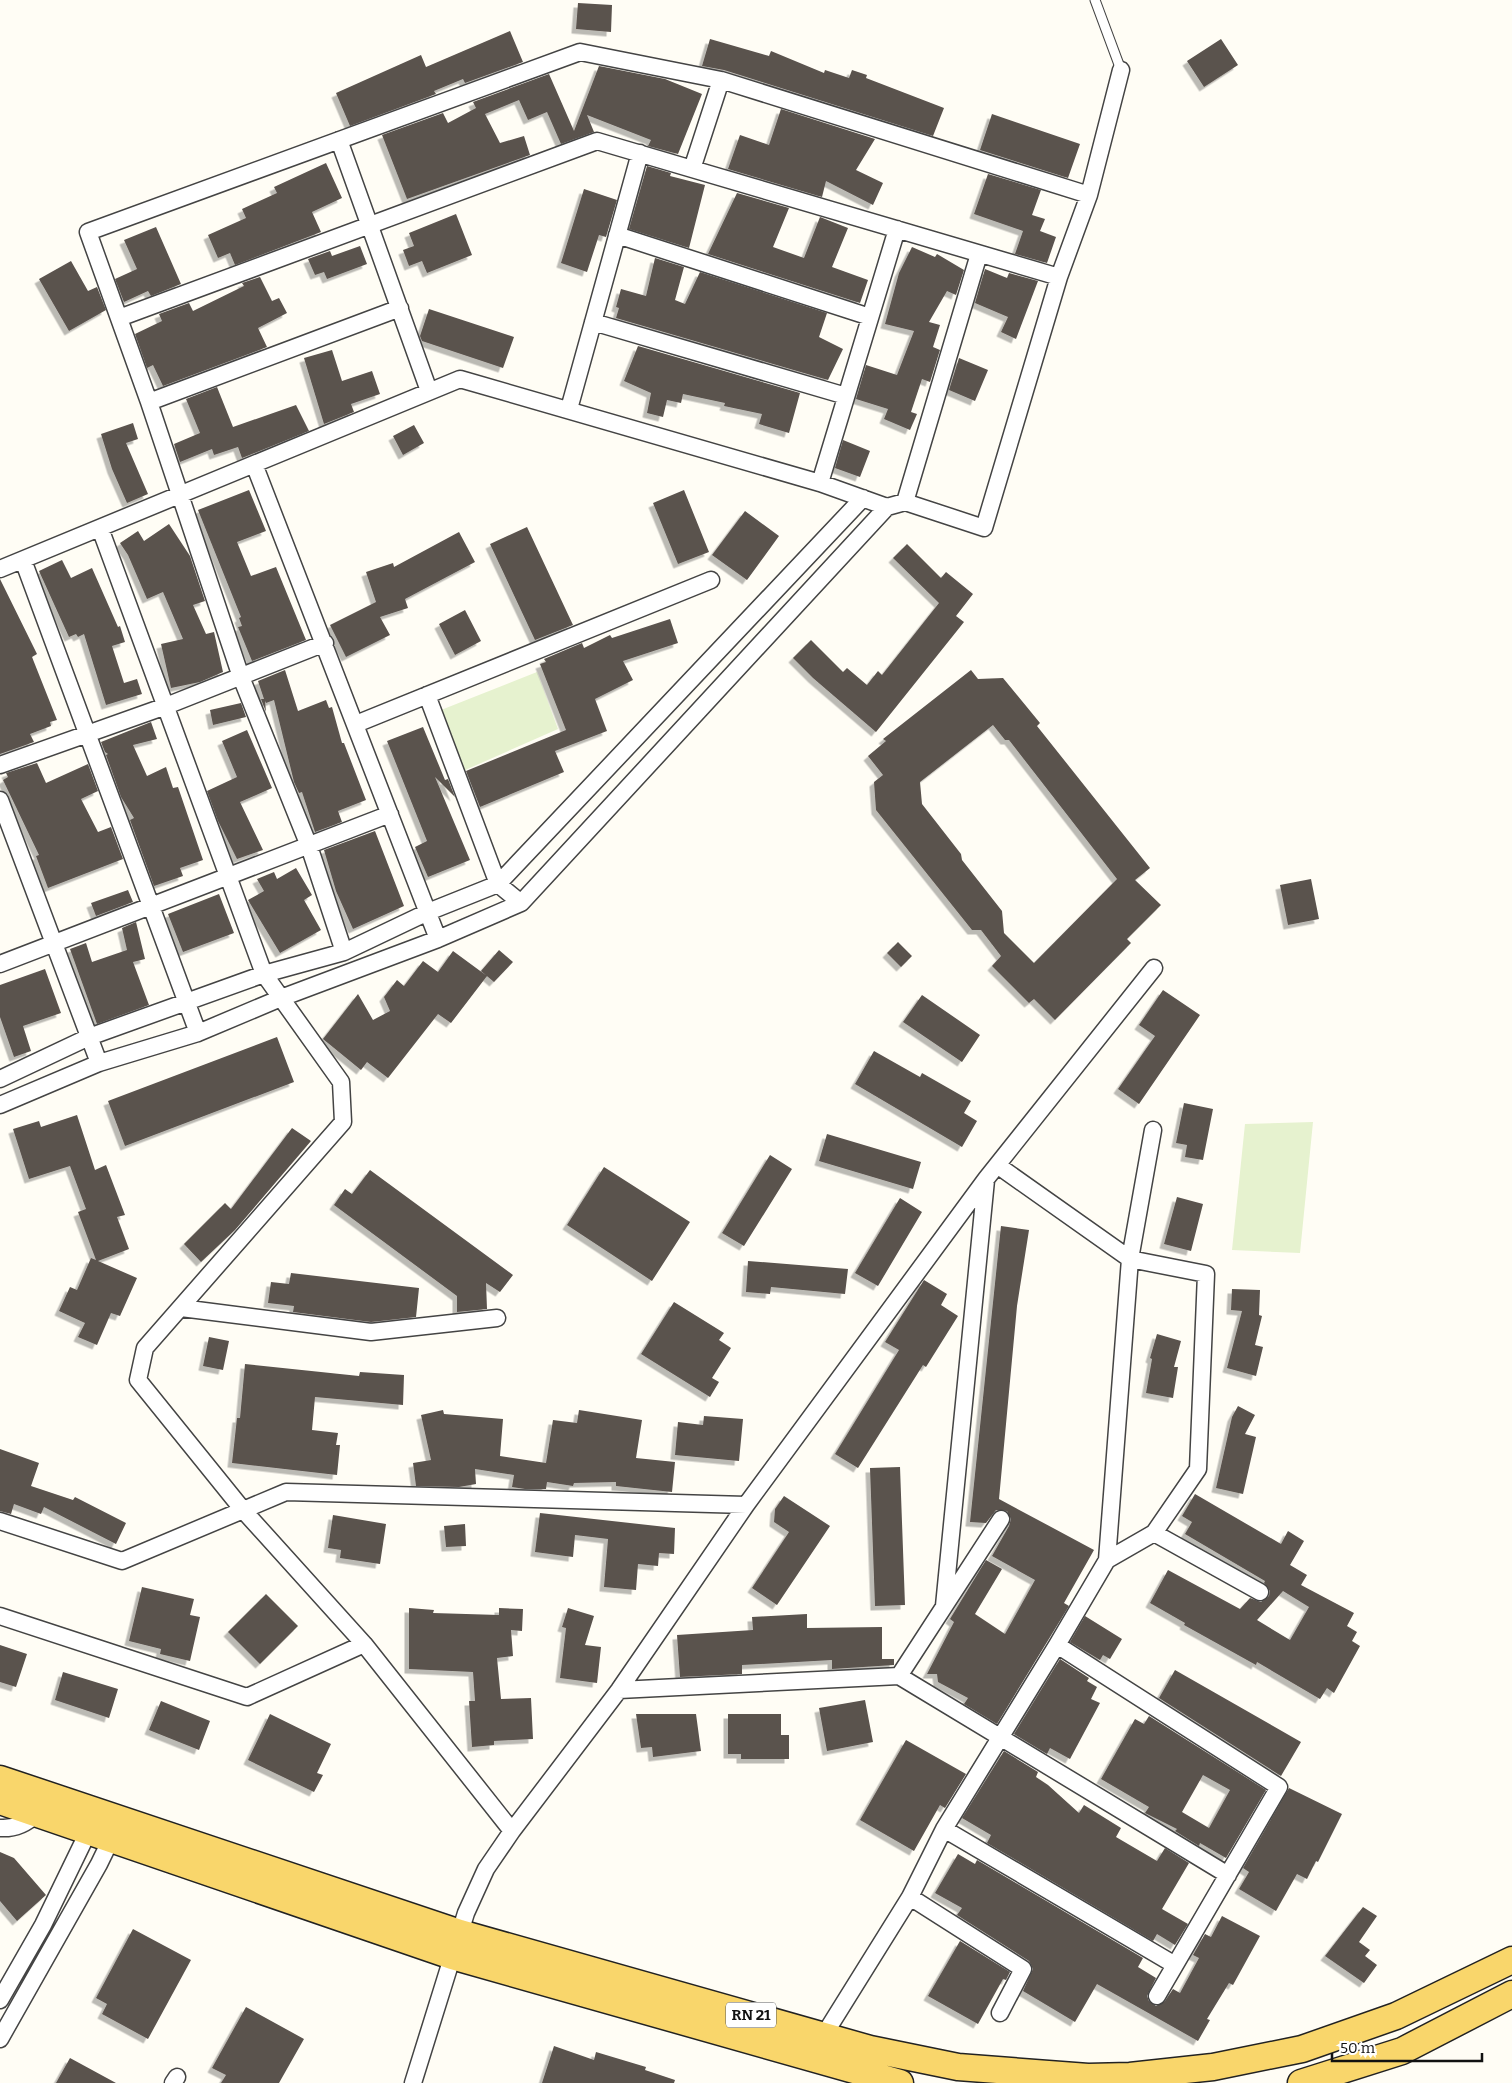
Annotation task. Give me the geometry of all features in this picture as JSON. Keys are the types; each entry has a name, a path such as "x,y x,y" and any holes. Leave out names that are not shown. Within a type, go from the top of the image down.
{"main road":[{"name":"RN 21","path":"0,1779 104,1825 456,1944 900,2083"},
{"name":"RN 21","path":"0,1801 36,1814 104,1825"},
{"name":"RN 21","path":"456,1944 914,2059 999,2072 1088,2077 1130,2076 1213,2067 1302,2049 1396,2016 1512,1960"},
{"path":"1301,2083 1402,2051 1512,1994"}],"street":[{"path":"344,952 309,846 240,677 149,402 88,232 580,52 721,80 1089,195"},
{"path":"0,1105 99,1064 198,1033 281,998 438,939 521,903 887,507 905,502 984,528 1059,277 1089,195 1121,70"},
{"path":"692,169 721,80"},
{"path":"339,140 429,391"},
{"path":"119,318 597,141 1059,277"},
{"path":"569,409 640,154"},
{"path":"820,483 897,230"},
{"path":"617,235 870,317"},
{"path":"905,502 979,254"},
{"path":"149,402 400,308"},
{"path":"593,322 846,396"},
{"path":"0,569 460,379 820,483 887,507"},
{"path":"254,464 325,643 438,939"},
{"path":"0,1079 89,1037 264,974 344,952 428,912 498,884 863,498"},
{"path":"100,528 264,974 340,1082 343,1122 145,1348 138,1380 243,1510 364,1644 512,1830"},
{"path":"23,560 198,1033"},
{"path":"356,724 711,580"},
{"path":"0,765 166,706 325,643"},
{"path":"427,695 498,884 521,903"},
{"path":"0,800 99,1064"},
{"path":"0,964 151,905 228,878 390,814"},
{"path":"413,2083 456,1944 475,1890 512,1830 619,1690 746,1505 997,1165 1154,968"},
{"path":"824,2035 910,1897 944,1829 1107,1560 1130,1259 1153,1130"},
{"path":"997,1165 1130,1259 1206,1274 1198,1469 1154,1533 1107,1560"},
{"path":"944,1606 986,1180"},
{"path":"181,1308 371,1332 497,1318"},
{"path":"0,1521 122,1561 286,1492 746,1505"},
{"path":"899,1676 1001,1519"},
{"path":"1154,1533 1260,1592"},
{"path":"0,1616 247,1697 364,1644"},
{"path":"1057,1645 1279,1787 1157,1996"},
{"path":"619,1690 899,1676 1228,1874"},
{"path":"0,1828 15,1828 36,1814"},
{"path":"0,2000 104,1825"},
{"path":"0,2039 104,1825"},
{"path":"944,1829 1175,1965"},
{"path":"910,1897 1023,1970 1000,2013"}],"lane":[{"path":"1095,0 1121,70"}],"green space":[{"path":"537,672 558,729 463,771 441,710"},
{"path":"1313,1122 1300,1253 1232,1250 1245,1124"}],"building":[{"path":"578,3 612,5 611,32 576,29"},
{"path":"510,31 523,62 465,83 463,79 434,91 436,94 350,126 336,93 421,55 426,67"},
{"path":"710,39 769,56 771,51 824,73 825,70 849,78 852,70 867,75 866,78 944,108 933,136 724,70 702,66"},
{"path":"1221,39 1238,65 1204,87 1187,61"},
{"path":"599,66 665,79 702,94 678,154 648,146 651,140 587,115 594,132 561,144 547,112 528,120 519,100 485,114 500,143 524,136 530,155 407,199 382,135 443,113 448,123 476,108 473,102 549,74 574,131"},
{"path":"781,109 875,139 856,170 883,183 873,205 826,181 822,197 728,169 740,135 769,145"},
{"path":"992,114 1080,144 1068,178 980,150"},
{"path":"326,163 342,198 312,212 321,232 235,265 230,253 218,258 208,235 246,218 242,209 277,193 274,187"},
{"path":"647,166 671,173 670,176 705,185 689,248 629,229"},
{"path":"988,174 1041,190 1032,215 1045,219 1040,231 1056,237 1047,263 1015,254 1023,231 974,214"},
{"path":"584,189 617,200 606,237 599,235 587,272 561,263"},
{"path":"737,193 789,208 773,247 804,258 820,217 848,228 832,267 868,280 860,303 708,254"},
{"path":"456,214 472,255 427,273 422,261 409,266 403,250 414,246 409,233"},
{"path":"156,227 181,284 151,296 148,291 124,302 115,279 137,269 124,240"},
{"path":"360,246 367,264 327,279 324,272 315,275 308,259 330,251 332,256"},
{"path":"912,247 935,257 937,254 964,270 956,295 947,291 929,322 940,325 933,347 940,350 930,382 922,379 911,412 917,414 910,430 884,419 888,409 856,399 866,365 897,375 914,331 885,324 899,273"},
{"path":"655,258 684,267 675,300 685,304 700,272 827,313 819,337 843,349 828,380 616,318 619,308 616,307 621,289 646,296"},
{"path":"71,261 88,291 97,287 106,310 69,331 39,279"},
{"path":"985,269 1007,278 1009,273 1038,281 1016,339 1001,332 1008,317 975,303"},
{"path":"260,277 272,301 279,298 287,313 258,328 267,347 163,386 153,365 147,368 135,334 162,321 159,314 189,303 193,311 244,286 242,283"},
{"path":"429,309 514,337 503,368 422,341 420,336"},
{"path":"638,346 800,393 789,433 759,424 762,414 724,406 725,403 683,394 681,403 667,400 663,417 647,413 651,393 624,381"},
{"path":"332,350 342,381 372,371 380,394 351,404 354,412 324,424 304,358"},
{"path":"959,358 988,370 975,401 949,390"},
{"path":"217,387 233,427 296,405 309,431 242,458 238,447 214,455 212,449 180,462 174,444 200,433 186,399"},
{"path":"133,423 138,439 126,443 148,494 127,503 112,469 101,434"},
{"path":"414,425 424,443 403,455 393,436"},
{"path":"843,440 870,451 860,477 835,468"},
{"path":"249,490 266,531 237,542 251,576 276,567 306,640 252,661 238,627 242,626 239,618 241,617 198,510"},
{"path":"684,490 709,552 678,564 653,503"},
{"path":"745,511 779,536 747,580 712,555"},
{"path":"169,524 190,556 205,601 193,605 206,634 214,632 223,672 200,682 171,688 161,644 183,639 163,592 147,599 128,555 120,543 138,531 144,541"},
{"path":"527,527 573,625 535,640 490,544"},
{"path":"459,532 475,562 405,599 408,608 380,617 390,635 346,657 330,625 376,602 366,572 393,563 394,567"},
{"path":"907,544 941,578 946,572 973,594 956,616 964,622 876,732 813,678 793,658 811,640 843,672 847,668 867,685 878,671 882,675 939,603 893,558"},
{"path":"62,560 71,578 92,568 118,627 120,626 125,642 112,646 124,683 137,679 142,694 106,705 84,634 78,637 76,634 69,637 39,571"},
{"path":"0,579 37,654 32,657 57,720 50,722 51,726 30,734 34,742 0,754"},
{"path":"465,610 481,641 455,655 439,624"},
{"path":"670,619 678,643 623,661 633,680 595,699 607,731 555,751 564,772 480,807 466,771 566,730 540,664 546,662 544,659 582,643 584,648 610,635 612,638"},
{"path":"285,670 298,711 326,700 329,708 332,707 342,743 344,743 366,800 338,811 342,822 315,832 302,792 299,793 294,782 274,700 266,703 265,701 266,712 261,699 264,699 258,681"},
{"path":"971,670 978,679 1003,678 1040,723 1037,726 1150,868 1135,880 1161,905 1127,939 1131,943 1055,1020 1034,999 1029,1003 992,966 1001,956 981,930 972,930 876,810 874,782 883,775 868,756 886,741 883,739","holes":["993,725 1005,740 1009,740 1117,879 1034,963 1004,933 1002,911 922,804 920,782"]},
{"path":"241,703 246,717 213,725 210,710"},
{"path":"151,722 157,739 133,745 147,776 166,767 173,788 178,787 203,860 180,868 183,876 154,886 130,820 134,818 121,797 106,755 108,754 105,752 101,742"},
{"path":"423,727 445,780 448,779 455,797 435,777 470,860 428,877 415,847 427,841 387,741"},
{"path":"247,730 272,788 240,802 263,850 237,859 218,821 207,791 237,777 222,741"},
{"path":"37,763 46,783 88,764 98,791 81,799 98,832 111,827 123,859 48,888 36,856 39,855 3,780 8,777 6,773"},
{"path":"375,831 404,906 353,929 336,891 324,850"},
{"path":"296,868 312,895 304,900 321,930 280,953 248,900 264,891 257,879 274,872 277,879"},
{"path":"1311,879 1319,919 1288,925 1280,885"},
{"path":"128,890 133,902 96,916 91,903"},
{"path":"219,894 234,933 183,952 168,914"},
{"path":"136,922 145,959 133,962 149,1005 97,1024 70,949 86,943 92,962 127,950 122,928"},
{"path":"898,942 912,956 901,967 887,953"},
{"path":"499,950 513,962 494,982 481,971"},
{"path":"453,951 487,976 451,1023 438,1014 388,1078 367,1062 361,1070 323,1039 358,994 373,1020 390,1011 384,997 397,980 404,986 423,961 438,972"},
{"path":"45,969 61,1013 23,1026 31,1051 14,1057 0,1017 0,985"},
{"path":"1163,990 1200,1015 1139,1104 1118,1089 1155,1036 1139,1025"},
{"path":"922,995 980,1035 962,1062 903,1022"},
{"path":"277,1037 294,1082 125,1146 108,1101"},
{"path":"874,1051 920,1077 922,1073 971,1101 964,1113 977,1121 962,1147 855,1084"},
{"path":"1184,1103 1213,1109 1203,1160 1185,1157 1187,1145 1176,1143"},
{"path":"77,1115 95,1170 106,1165 125,1215 117,1217 129,1249 98,1261 137,1278 120,1316 111,1313 97,1345 78,1337 85,1323 59,1311 70,1287 77,1290 91,1258 96,1260 78,1212 86,1209 70,1166 29,1179 13,1129 39,1121 41,1127"},
{"path":"292,1128 311,1141 235,1230 201,1262 184,1244 225,1203 231,1209"},
{"path":"827,1134 921,1162 913,1189 819,1161"},
{"path":"770,1155 792,1169 744,1246 722,1233"},
{"path":"604,1167 690,1222 652,1281 567,1225"},
{"path":"370,1170 513,1275 500,1292 486,1283 487,1309 457,1312 457,1296 334,1205 345,1189 352,1194"},
{"path":"1177,1197 1203,1204 1191,1251 1164,1244"},
{"path":"900,1198 922,1212 878,1286 855,1273"},
{"path":"1001,1226 1029,1230 1017,1306 999,1499 1094,1550 1064,1603 1069,1606 997,1724 964,1704 968,1698 938,1682 937,1674 927,1674 954,1622 950,1619 986,1560 1002,1569 975,1614 1005,1634 1035,1580 992,1556 1009,1526 1011,1519 1007,1511 996,1510 986,1523 970,1522"},
{"path":"748,1261 848,1269 845,1294 771,1287 770,1294 746,1292"},
{"path":"291,1273 419,1288 416,1317 371,1322 293,1312 294,1306 268,1303 271,1282 289,1284"},
{"path":"924,1280 947,1294 941,1305 958,1316 926,1367 923,1365 858,1468 835,1454 899,1350 885,1342"},
{"path":"1232,1289 1260,1290 1259,1315 1262,1316 1255,1345 1263,1347 1256,1376 1227,1368 1242,1311 1231,1310"},
{"path":"674,1302 724,1333 719,1340 731,1348 712,1378 719,1382 710,1397 641,1354"},
{"path":"1157,1334 1181,1341 1174,1367 1178,1367 1173,1398 1146,1393 1152,1359 1150,1358"},
{"path":"209,1337 229,1341 223,1370 203,1366"},
{"path":"245,1364 359,1376 360,1372 404,1375 403,1405 315,1397 312,1430 338,1433 336,1445 340,1445 337,1475 232,1463 237,1418 240,1418"},
{"path":"1238,1406 1255,1415 1245,1434 1256,1437 1243,1494 1216,1488 1232,1417"},
{"path":"443,1410 444,1414 503,1419 500,1456 546,1463 553,1420 577,1423 579,1410 642,1420 636,1458 675,1462 672,1492 616,1486 616,1482 574,1483 573,1486 547,1482 546,1489 525,1489 512,1487 514,1475 475,1469 476,1484 459,1487 416,1486 413,1463 431,1460 421,1415"},
{"path":"704,1416 743,1419 739,1461 675,1455 678,1422 703,1425"},
{"path":"0,1449 39,1463 31,1486 73,1500 75,1497 126,1523 116,1544 44,1507 41,1514 14,1504 11,1514 0,1511"},
{"path":"900,1467 905,1605 875,1606 870,1468"},
{"path":"1195,1494 1281,1544 1288,1531 1304,1541 1290,1565 1307,1575 1301,1585 1354,1613 1347,1626 1357,1632 1352,1641 1360,1646 1334,1693 1327,1688 1320,1699 1257,1662 1256,1665 1184,1625 1185,1623 1150,1603 1168,1570 1240,1609 1250,1598 1261,1602 1269,1596 1270,1591 1264,1583 1265,1581 1185,1534 1192,1522 1182,1516","holes":["1283,1591 1309,1607 1290,1640 1257,1620"]},
{"path":"784,1496 830,1526 777,1605 752,1588 789,1532 774,1522 775,1509"},
{"path":"540,1513 675,1528 674,1554 659,1553 658,1566 638,1564 636,1590 604,1587 608,1539 575,1535 573,1557 535,1552"},
{"path":"333,1515 386,1524 380,1564 340,1558 341,1550 328,1548"},
{"path":"465,1524 466,1546 446,1547 444,1526"},
{"path":"142,1587 194,1599 190,1615 200,1617 190,1661 160,1654 161,1649 129,1641"},
{"path":"266,1594 298,1626 260,1664 228,1632"},
{"path":"409,1608 434,1610 433,1613 499,1615 499,1608 523,1609 522,1631 511,1630 513,1656 497,1658 501,1699 531,1698 533,1739 494,1741 494,1745 472,1747 469,1701 475,1701 473,1672 409,1669"},
{"path":"568,1608 594,1616 585,1645 601,1647 597,1683 560,1678 566,1628 562,1627"},
{"path":"807,1614 807,1628 882,1627 882,1659 894,1659 894,1665 832,1669 832,1660 742,1665 742,1674 680,1677 677,1635 753,1630 752,1617"},
{"path":"1085,1616 1122,1639 1110,1659 1103,1655 1100,1660 1070,1642"},
{"path":"0,1645 27,1654 16,1687 0,1682"},
{"path":"1060,1659 1089,1678 1087,1681 1097,1687 1091,1699 1100,1703 1070,1759 1050,1748 1047,1754 1014,1734"},
{"path":"1175,1670 1301,1742 1281,1776 1159,1698"},
{"path":"63,1672 118,1689 109,1718 55,1700"},
{"path":"865,1700 873,1742 827,1751 819,1708"},
{"path":"161,1701 210,1721 199,1750 149,1730"},
{"path":"270,1714 331,1744 317,1773 323,1775 314,1792 248,1760"},
{"path":"636,1714 696,1714 701,1751 653,1757 652,1747 641,1748"},
{"path":"728,1714 781,1714 781,1735 789,1735 789,1759 741,1759 741,1754 728,1754"},
{"path":"1149,1716 1266,1790 1226,1858 1200,1843 1199,1846 1175,1831 1177,1829 1145,1813 1149,1807 1101,1779 1135,1719 1144,1724","holes":["1203,1775 1230,1790 1209,1828 1182,1812"]},
{"path":"906,1740 966,1774 945,1808 940,1805 914,1851 860,1820"},
{"path":"1004,1751 1038,1772 1036,1777 1048,1785 1079,1813 1084,1805 1121,1828 1116,1837 1157,1861 1165,1848 1189,1863 1162,1909 1188,1924 1175,1945 1157,1934 1153,1941 987,1843 991,1835 962,1818"},
{"path":"1289,1788 1342,1814 1318,1862 1316,1861 1307,1879 1297,1874 1276,1911 1239,1889 1249,1872 1243,1868"},
{"path":"0,1852 14,1858 46,1895 17,1921 0,1901"},
{"path":"958,1854 975,1864 977,1860 1143,1958 1138,1967 1156,1978 1147,1996 1149,2001 1156,2006 1165,2001 1173,1989 1180,1993 1199,1958 1193,1955 1205,1934 1211,1937 1222,1916 1260,1936 1233,1985 1229,1983 1207,2019 1210,2020 1198,2041 1097,1984 1075,2022 1023,1991 1033,1969 1029,1961 957,1915 962,1908 935,1893"},
{"path":"1363,1907 1377,1916 1359,1942 1370,1950 1365,1956 1377,1965 1364,1983 1325,1956"},
{"path":"133,1929 191,1960 148,2039 102,2014 107,2004 96,1998"},
{"path":"960,1941 1010,1972 1006,1980 1003,1979 978,2024 928,1996"},
{"path":"246,2007 304,2039 279,2083 221,2083 226,2075 212,2068"},
{"path":"554,2046 594,2060 596,2052 646,2067 645,2070 675,2080 674,2083 542,2083"},
{"path":"70,2058 116,2083 56,2083"}]}
